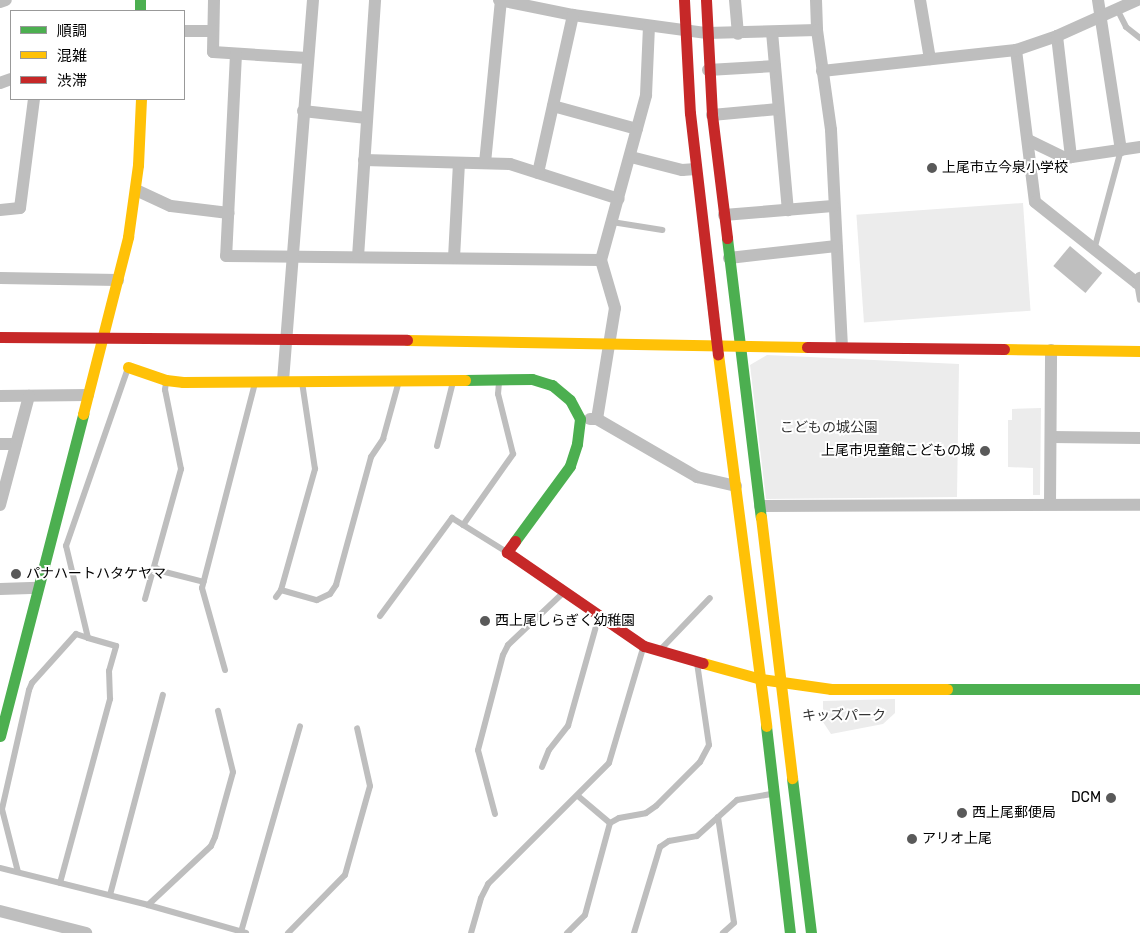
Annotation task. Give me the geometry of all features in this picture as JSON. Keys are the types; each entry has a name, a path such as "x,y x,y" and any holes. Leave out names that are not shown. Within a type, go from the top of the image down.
{"street":[{"path":"0,2 6,0"},
{"path":"214,0 213,52 307,58"},
{"path":"284,381 307,58 313,0"},
{"path":"358,257 376,0"},
{"path":"485,163 500,0 573,15 684,31 738,34 817,30"},
{"path":"684,0 684,31 696,169 717,346 761,679 790,933"},
{"path":"706,0 706,33 712,115 782,683 810,933"},
{"path":"736,0 738,34"},
{"path":"816,0 817,30 831,130 833,206 842,347"},
{"path":"920,0 930,59"},
{"path":"1098,0 1121,150"},
{"path":"822,71 1016,50 1101,18 1138,0"},
{"path":"538,173 573,15"},
{"path":"597,419 615,308 601,260 631,157 646,95 649,26"},
{"path":"185,30 212,31"},
{"path":"772,32 788,210"},
{"path":"1057,36 1071,157"},
{"path":"1016,50 1034,202 1094,251 1138,280"},
{"path":"236,54 226,256 601,260"},
{"path":"708,70 776,66"},
{"path":"0,210 20,208 34,100"},
{"path":"0,736 128,237 136,190 141,137 141,100"},
{"path":"553,106 638,129"},
{"path":"712,115 778,109"},
{"path":"303,111 368,118"},
{"path":"1028,140 1065,158 1140,147"},
{"path":"631,157 682,170 696,169"},
{"path":"364,160 510,164 618,199"},
{"path":"454,258 459,163"},
{"path":"136,190 171,206 229,213"},
{"path":"724,216 833,206"},
{"path":"729,258 836,246"},
{"path":"0,278 118,280"},
{"path":"0,337 287,338 717,346 1140,350"},
{"path":"1050,504 1051,350"},
{"path":"128,367 166,380 532,379 552,385 570,400 580,419 577,444 570,466 507,552 644,646 761,679 782,683 858,690 1140,689"},
{"path":"0,396 88,395"},
{"path":"0,505 29,396"},
{"path":"580,419 597,419 697,477 736,486"},
{"path":"1051,437 1140,438"},
{"path":"0,444 16,444"},
{"path":"760,506 1140,505"},
{"path":"0,589 38,588"},
{"path":"0,911 86,933"}],"lane":[{"path":"1117,9 1126,27 1140,38"},
{"path":"1094,251 1121,150"},
{"path":"612,222 662,230"},
{"path":"1138,280 1140,300"},
{"path":"88,638 66,546 128,367"},
{"path":"463,525 513,454 498,394 499,379"},
{"path":"145,599 181,469 165,390 166,380"},
{"path":"281,590 317,600 330,594 336,584 371,457 383,439 399,380"},
{"path":"436,446 454,380"},
{"path":"225,670 202,588 255,381"},
{"path":"276,597 281,590 315,469 302,381"},
{"path":"380,616 452,518 507,552"},
{"path":"155,567 161,571 204,582"},
{"path":"495,814 478,750 502,655 508,645 564,592"},
{"path":"659,651 710,598"},
{"path":"542,767 549,750 568,726 599,616"},
{"path":"18,872 2,809 29,690 32,683 76,634 116,646 109,671 110,698 60,883"},
{"path":"471,933 481,898 488,884 606,768 613,755 644,646"},
{"path":"567,933 585,915 610,823 619,818 646,813 656,806 706,754 708,745 697,662"},
{"path":"110,895 163,695"},
{"path":"148,904 211,846 215,837 233,772 218,711"},
{"path":"0,868 148,904 243,932 300,726"},
{"path":"288,933 345,875 370,786 357,728"},
{"path":"634,933 660,847 669,841 697,836 737,800 774,793"},
{"path":"578,796 610,823"},
{"path":"718,817 734,923 723,933"}],"green space":[{"path":"1023,203 1031,311 864,322 856,215"},
{"name":"こどもの城公園","path":"767,355 959,364 957,497 766,499 750,365"},
{"path":"1041,408 1040,495 1033,495 1033,468 1008,467 1008,420 1012,420 1012,409"},
{"name":"キッズパーク","path":"895,699 895,713 883,724 831,734 823,722 823,701"}],"shaded area":[{"path":"1070,246 1102,273 1085,293 1053,266"}],"traffic: fast":[{"path":"140,0 140,10"},
{"path":"727,238 761,517"},
{"path":"465,380 532,379 552,385 570,400 580,419 577,444 570,466 515,541"},
{"path":"0,736 83,414"},
{"path":"947,689 1140,689"},
{"path":"766,726 790,933"},
{"path":"792,778 811,933"}],"traffic: slow":[{"path":"83,414 128,237 138,165 141,100"},
{"path":"407,340 807,347"},
{"path":"1004,349 1140,351"},
{"path":"718,354 766,726"},
{"path":"128,367 166,380 183,382 465,380"},
{"path":"761,517 792,778"},
{"path":"703,663 761,679 831,689 947,689"}],"traffic: jam":[{"path":"684,0 690,113 718,354"},
{"path":"706,0 712,115 727,238"},
{"path":"0,337 407,340"},
{"path":"807,347 1004,349"},
{"path":"515,541 507,552 644,646 703,663"}],"place":[{"name":"上尾市立今泉小学校","path":"932,168"},
{"name":"上尾市児童館こどもの城","path":"985,451"},
{"name":"パナハートハタケヤマ","path":"16,574"},
{"name":"西上尾しらぎく幼稚園","path":"485,621"},
{"name":"DCM","path":"1111,798"},
{"name":"西上尾郵便局","path":"962,813"},
{"name":"アリオ上尾","path":"912,839"}]}
